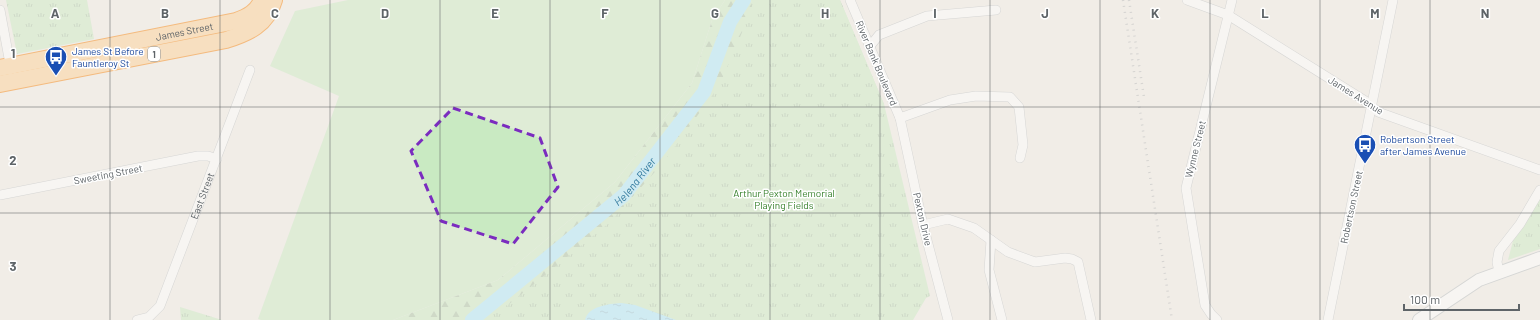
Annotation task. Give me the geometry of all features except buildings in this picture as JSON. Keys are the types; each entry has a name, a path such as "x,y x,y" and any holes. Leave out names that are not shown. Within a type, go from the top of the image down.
{"highway":[{"name":"James Street","path":"6,75 236,22 250,15 259,6 262,0"},
{"name":"James Street","path":"6,75 226,40 250,32 261,23 269,13 274,0"}],"street":[{"name":"River Bank Boulevard","path":"850,0 900,118 950,100 976,96 1010,97 1018,107 1023,145 1020,158"},
{"name":"James Avenue","path":"1187,0 1228,15 1372,106 1378,112 1540,170"},
{"name":"Wynne Street","path":"1217,320 1210,314 1206,305 1186,188 1232,0"},
{"name":"Robertson Street","path":"1328,320 1393,0"},
{"path":"0,10 6,75"},
{"path":"870,46 879,35 927,16 996,10"},
{"name":"East Street","path":"137,320 149,316 160,306 250,70"},
{"name":"Pexton Drive","path":"900,118 923,225 948,320"},
{"name":"Sweeting Street","path":"0,195 198,156 208,156 217,159"},
{"path":"1499,272 1497,262 1500,251 1540,190"},
{"path":"923,225 948,219 974,228 1008,252 1035,262 1065,258 1078,262 1091,320"},
{"path":"991,240 989,270 1002,320"},
{"path":"1419,320 1479,280 1540,258"}],"highlighted area":[{"path":"453,108 540,138 558,187 513,244 441,221 411,151"}],"green space":[{"path":"6,0 87,0 94,39 17,54"},
{"path":"348,0 725,0 712,20 692,83 615,182 498,280 393,320 261,320 258,319 339,96 270,66 295,11"},
{"path":"725,0 750,0 760,16 783,0 840,0 884,104 859,104 585,320 393,320 498,280 615,182 692,83 712,20"},
{"name":"Arthur Pexton Memorial Playing Fields","path":"751,0 840,0 884,104 930,296 926,298 913,320 465,320 508,305 609,223 662,164 719,86 752,9"},
{"path":"1540,198 1540,249 1508,260 1514,237"},
{"path":"180,307 222,320 181,320"}],"water":[{"path":"621,303 635,305 676,320 585,320 587,315 595,309 605,305"}],"waterway":[{"name":"Helena River","path":"472,320 624,195 704,92 730,22 744,0"}],"railway":[{"path":"1123,0 1172,320"},
{"path":"1129,0 1144,97"}],"place":[{"name":"James St Before Fauntleroy St","path":"56,76"},
{"name":"Robertson Street after James Avenue","path":"1365,164"}]}
